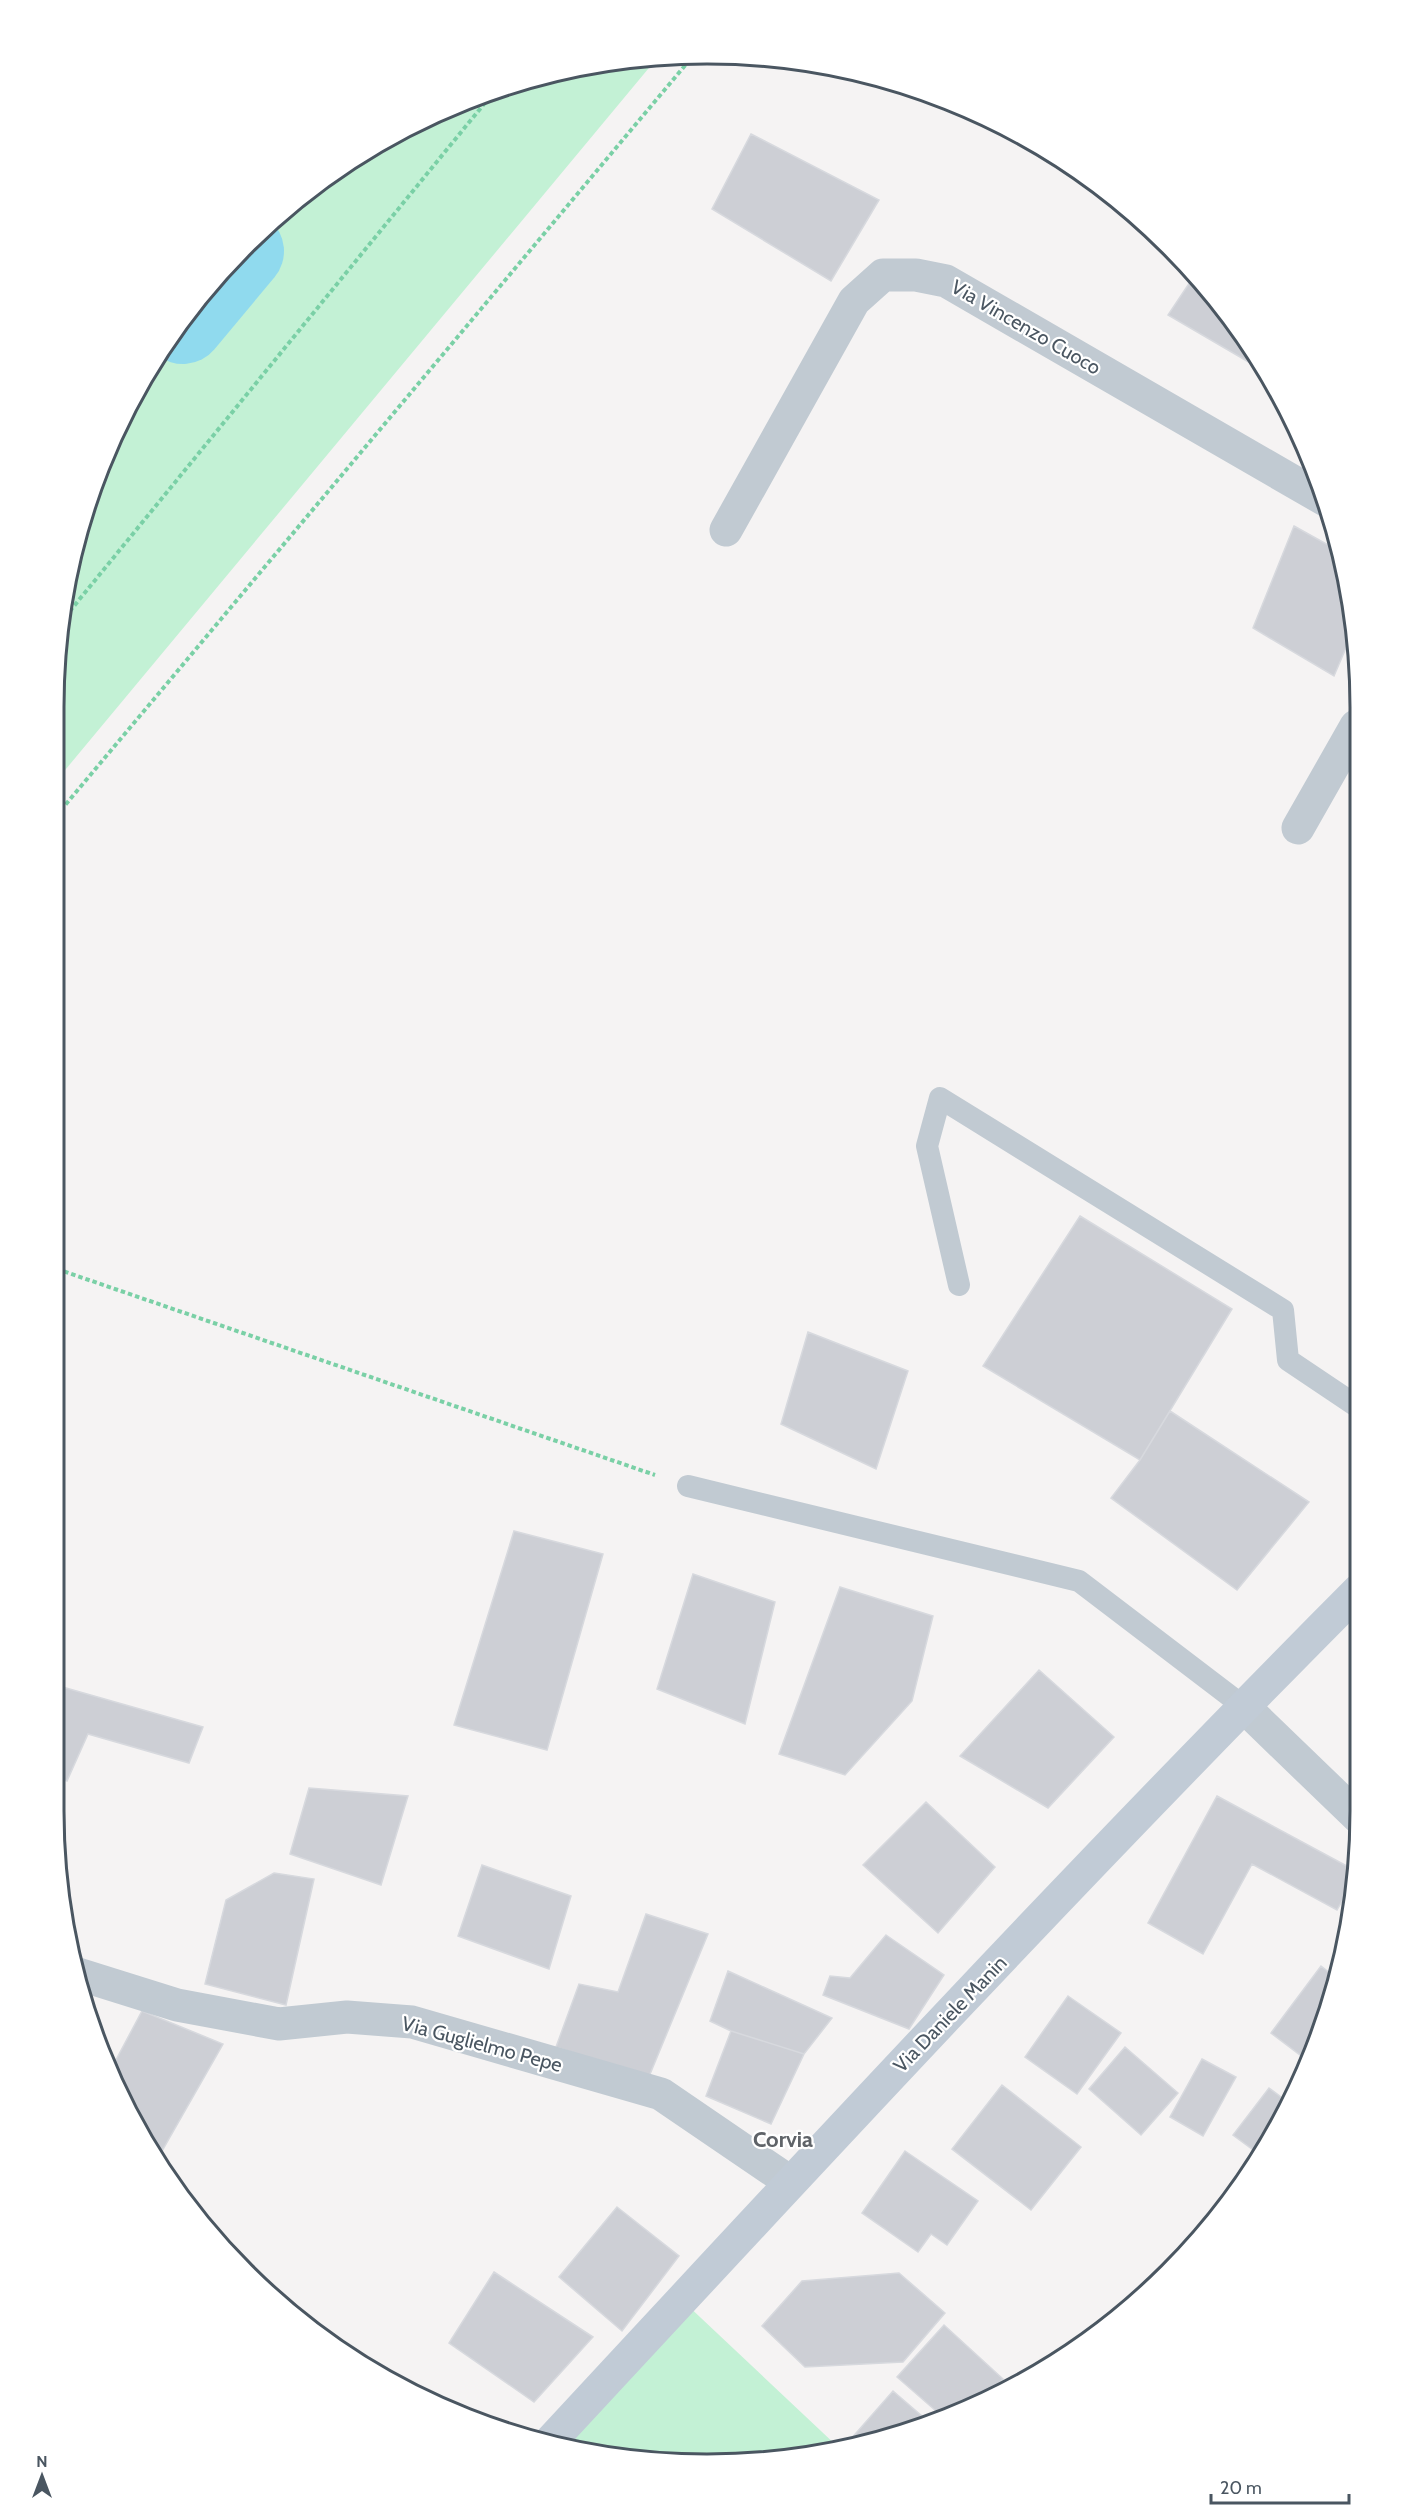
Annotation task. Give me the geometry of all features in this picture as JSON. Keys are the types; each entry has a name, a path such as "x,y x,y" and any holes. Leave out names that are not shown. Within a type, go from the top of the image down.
{"street":[{"name":"Via Vincenzo Cuoco","path":"726,530 854,301 883,275 916,275 946,281 1313,493"},
{"path":"1298,828 1350,737"},
{"name":"Via Daniele Manin","path":"556,2435 790,2182 1243,1706 1350,1599"},
{"path":"1243,1706 1350,1809"},
{"name":"Via Guglielmo Pepe","path":"86,1976 177,2004 279,2024 347,2017 412,2022 661,2094 790,2182"}],"lane":[{"path":"959,1285 927,1146 940,1098 1283,1310 1288,1360 1350,1402"},
{"path":"688,1486 1079,1581 1243,1706"}],"path":[{"path":"64,806 685,65"},
{"path":"73,608 483,105"},
{"path":"64,1271 688,1486"}],"green space":[{"path":"649,68 64,771 66,665 70,624 86,541 113,461 131,423 173,350 197,316 253,253 284,224 316,197 386,151 461,113 541,86 582,77"},
{"path":"684,2302 832,2441 791,2448 708,2454 624,2448 561,2436"}],"building":[{"path":"751,134 879,200 831,281 712,209"},
{"path":"1190,283 1218,316 1250,363 1168,315"},
{"path":"1294,526 1330,546 1347,645 1334,676 1253,628"},
{"path":"1080,1216 1232,1309 1140,1460 983,1366"},
{"path":"808,1332 908,1371 876,1469 781,1424"},
{"path":"1170,1411 1309,1502 1237,1590 1111,1498 1140,1460"},
{"path":"514,1531 603,1554 547,1750 454,1725"},
{"path":"693,1574 775,1602 745,1724 657,1689"},
{"path":"840,1587 933,1616 912,1701 845,1775 779,1754"},
{"path":"1039,1670 1114,1737 1048,1808 960,1756"},
{"path":"64,1687 203,1727 189,1763 88,1734 67,1781 64,1780"},
{"path":"309,1788 408,1796 381,1885 290,1854"},
{"path":"1217,1796 1348,1867 1345,1897 1337,1910 1252,1864 1203,1954 1148,1923"},
{"path":"926,1802 995,1867 938,1933 863,1865"},
{"path":"482,1865 571,1896 549,1969 458,1936"},
{"path":"274,1873 314,1879 286,2005 205,1984 226,1900"},
{"path":"646,1914 708,1934 648,2079 556,2047 579,1984 618,1992"},
{"path":"886,1935 944,1975 909,2029 823,1995 830,1976 850,1978"},
{"path":"1321,1966 1330,1973 1302,2057 1271,2033"},
{"path":"728,1971 832,2018 804,2054 731,2031 710,2021"},
{"path":"1068,1996 1121,2033 1077,2094 1025,2057"},
{"path":"142,2011 223,2044 162,2150 115,2061"},
{"path":"731,2031 804,2054 771,2124 706,2096"},
{"path":"1125,2047 1178,2093 1141,2135 1089,2089"},
{"path":"1202,2059 1236,2077 1203,2136 1170,2117"},
{"path":"1002,2085 1081,2147 1031,2210 952,2149"},
{"path":"1269,2088 1282,2098 1253,2150 1233,2135"},
{"path":"905,2151 978,2201 947,2245 931,2234 918,2252 862,2213"},
{"path":"617,2207 679,2256 622,2331 559,2277"},
{"path":"494,2272 593,2337 534,2402 449,2343"},
{"path":"899,2273 945,2313 903,2362 805,2367 762,2326 802,2281"},
{"path":"944,2325 1003,2379 992,2387 936,2411 897,2377"},
{"path":"893,2391 922,2416 874,2432 853,2437"}],"district":[{"name":"Corvia","path":"783,2139"}]}
